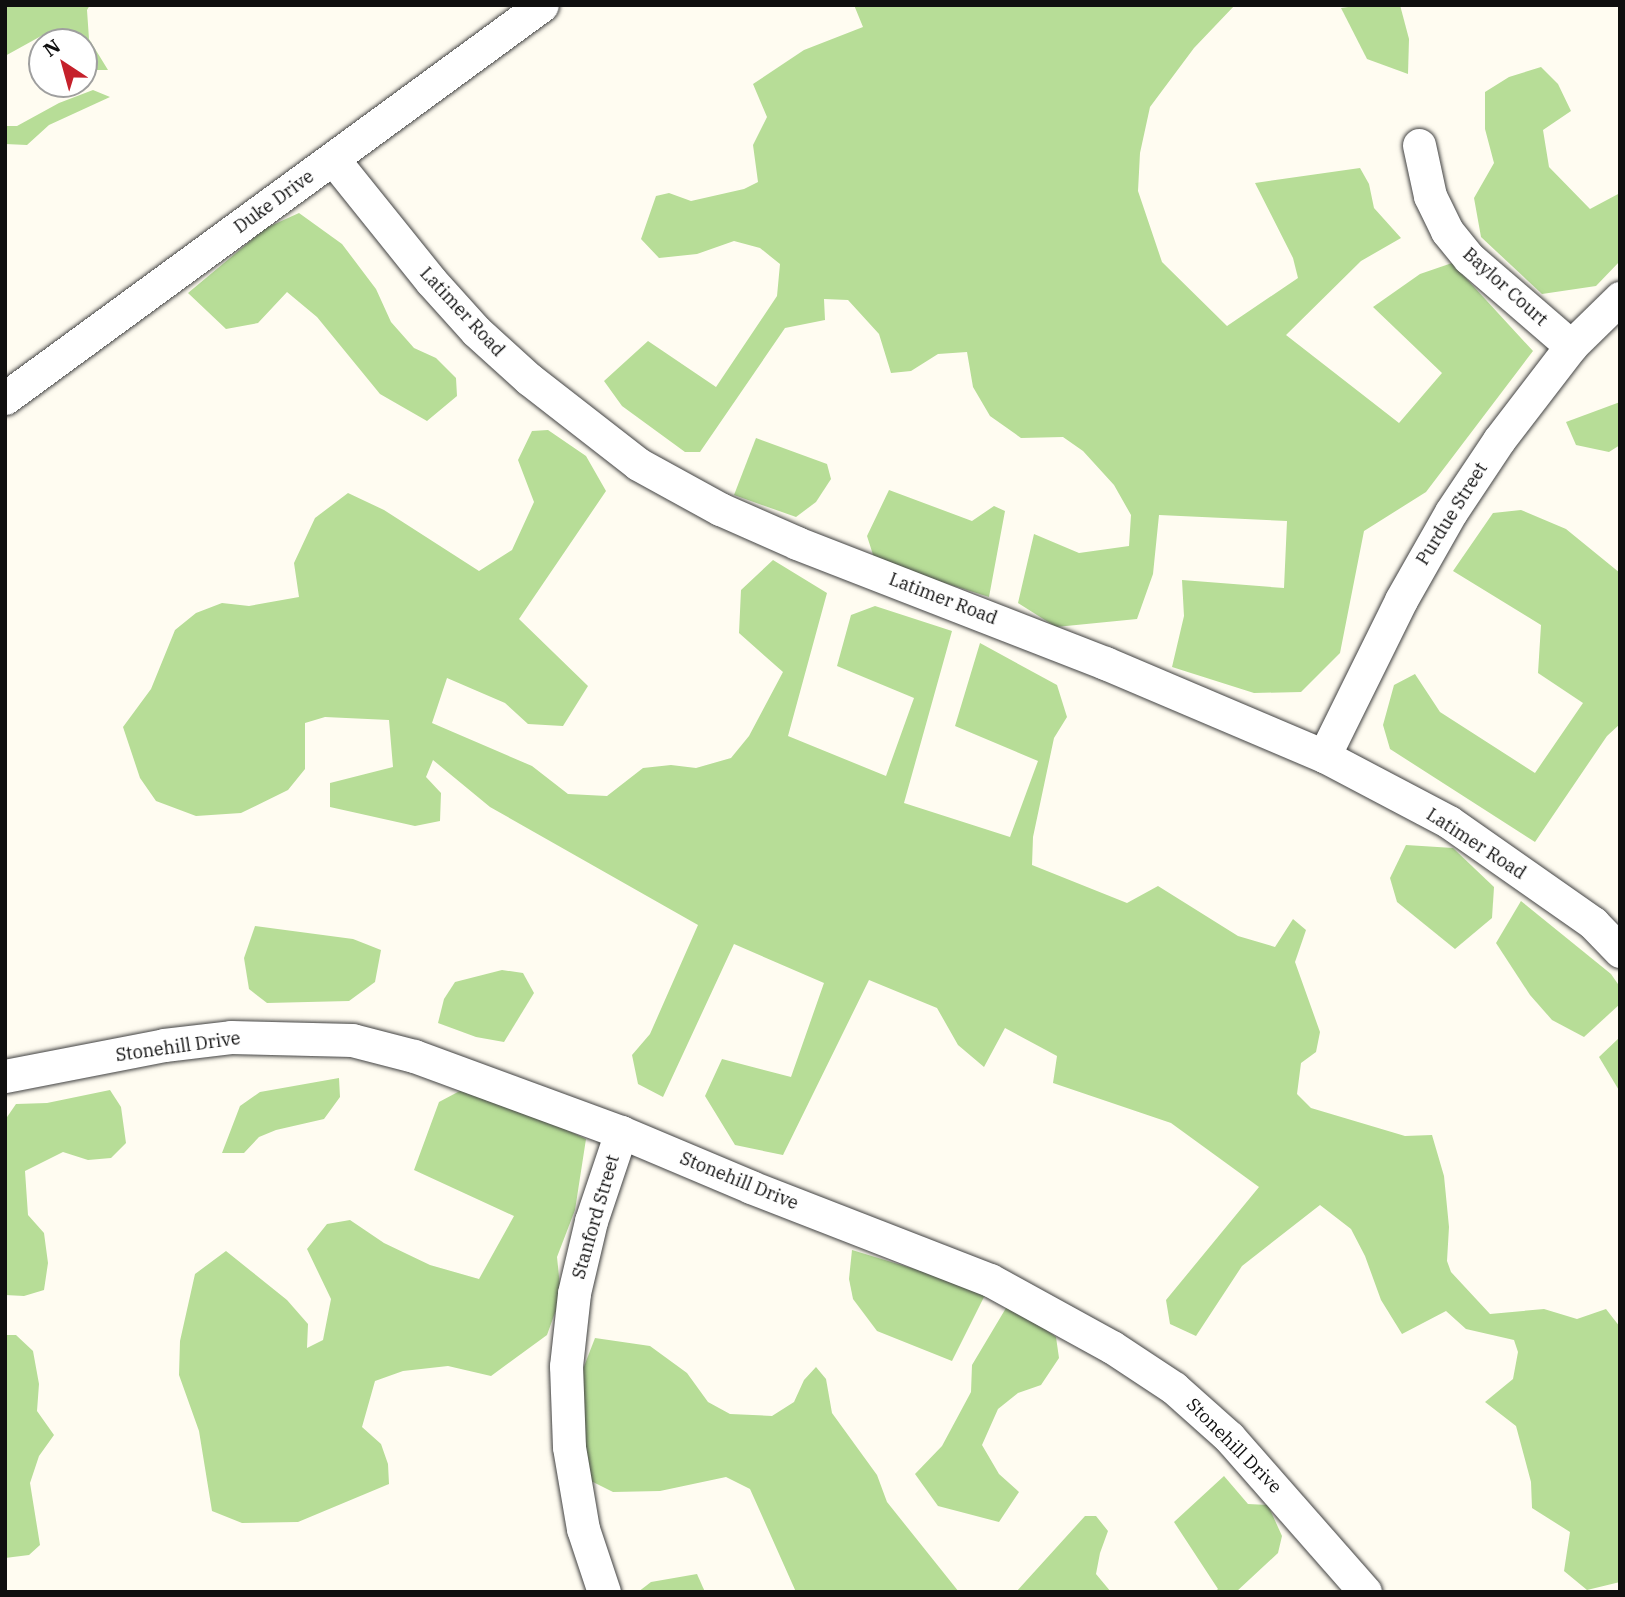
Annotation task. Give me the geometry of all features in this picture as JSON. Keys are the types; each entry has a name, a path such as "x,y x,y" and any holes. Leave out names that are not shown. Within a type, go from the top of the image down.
{"street":[{"name":"Duke Drive","path":"5,398 541,5"},
{"name":"Baylor Court","path":"1419,145 1430,197 1447,231 1469,258 1571,346"},
{"name":"Latimer Road","path":"333,159 431,281 476,331 529,379 638,464 720,509 797,543 1105,663 1324,756 1449,822 1593,923 1620,951"},
{"name":"Purdue Street","path":"1324,756 1401,600 1451,512 1499,440 1571,346 1620,298"},
{"name":"Stonehill Drive","path":"5,1076 164,1045 231,1037 352,1040 414,1056 621,1132 751,1187 990,1280 1112,1347 1163,1379 1248,1455 1365,1592"},
{"name":"Stanford Street","path":"604,1592 583,1529 569,1447 566,1366 574,1293 591,1221 621,1132"}],"green space":[{"path":"5,5 90,5 87,10 88,28 28,28 28,43 5,56"},
{"path":"854,5 1235,5 1194,48 1150,107 1140,153 1138,191 1162,262 1227,326 1298,278 1293,258 1255,183 1360,168 1369,184 1374,208 1401,238 1361,261 1286,335 1399,423 1442,373 1373,307 1420,274 1452,263 1533,351 1426,492 1364,531 1340,653 1301,692 1254,693 1172,667 1184,616 1182,580 1284,588 1287,521 1159,515 1153,574 1137,619 1056,627 1018,603 1034,534 1079,553 1129,546 1131,515 1114,485 1083,451 1063,437 1021,438 990,416 973,387 967,352 938,354 911,371 891,373 879,334 848,300 824,299 825,320 785,328 700,452 685,452 622,406 604,381 648,341 716,387 777,296 780,264 760,248 734,241 697,254 659,258 641,239 656,196 669,193 691,201 744,189 758,182 753,145 767,117 753,84 804,50 863,27"},
{"path":"1400,5 1409,39 1408,74 1367,59 1341,8"},
{"path":"98,54 108,70 98,70"},
{"path":"1541,67 1558,84 1571,111 1543,130 1549,167 1590,209 1620,193 1620,261 1596,286 1542,294 1481,237 1474,198 1494,163 1485,129 1485,92 1509,77"},
{"path":"98,92 110,97 49,125 27,145 5,144 5,126 17,126 72,98 98,98"},
{"path":"299,213 342,244 376,289 391,322 414,348 436,358 456,378 457,396 427,421 380,394 317,317 287,292 258,323 226,329 188,293 266,228"},
{"path":"1620,402 1620,445 1609,452 1576,445 1566,422"},
{"path":"548,430 586,456 606,491 519,619 588,686 563,726 528,724 505,703 447,678 432,723 532,766 568,794 607,796 643,768 671,765 696,768 731,758 749,736 783,672 739,633 741,590 773,560 827,593 788,736 886,776 914,698 837,666 851,615 875,606 952,631 904,803 1010,837 1038,761 955,726 980,643 1057,685 1067,717 1054,738 1033,837 1032,865 1127,903 1158,886 1238,936 1275,947 1293,919 1306,930 1295,962 1320,1032 1316,1052 1301,1063 1297,1094 1311,1108 1405,1136 1432,1135 1444,1176 1449,1227 1447,1261 1451,1272 1490,1314 1544,1309 1577,1319 1606,1309 1620,1327 1620,1582 1587,1590 1564,1571 1570,1532 1532,1508 1531,1482 1516,1426 1485,1402 1513,1379 1518,1352 1514,1340 1466,1329 1446,1311 1402,1334 1381,1300 1365,1256 1351,1229 1320,1205 1242,1266 1196,1336 1170,1324 1166,1300 1259,1187 1171,1123 1053,1083 1057,1056 1005,1028 984,1067 958,1045 937,1008 869,980 783,1155 735,1145 705,1096 722,1059 791,1077 824,983 734,944 663,1097 638,1084 632,1055 650,1034 698,925 490,807 433,760 426,777 441,793 440,821 415,826 330,807 330,783 393,767 389,720 325,717 305,723 305,769 288,790 241,813 196,816 156,801 140,778 123,727 151,689 175,630 196,613 222,603 249,606 299,597 294,563 315,518 348,493 384,510 479,571 512,550 534,502 518,460 532,431"},
{"path":"756,438 827,464 831,479 816,502 796,517 734,495"},
{"path":"889,490 972,521 994,506 1005,511 989,597 875,561 867,536"},
{"path":"1521,510 1566,529 1620,573 1620,724 1607,736 1535,842 1390,749 1383,725 1394,685 1415,674 1440,712 1535,773 1583,703 1538,673 1541,625 1453,571 1493,513"},
{"path":"1406,845 1453,848 1494,887 1492,918 1455,949 1397,902 1390,878"},
{"path":"1521,901 1611,974 1620,987 1620,1004 1584,1037 1552,1020 1530,995 1496,943"},
{"path":"255,926 353,939 381,950 375,982 349,1001 267,1003 249,989 244,958"},
{"path":"502,970 523,973 534,993 504,1042 476,1037 438,1023 444,999 455,982"},
{"path":"1620,1037 1620,1092 1599,1057"},
{"path":"339,1078 340,1097 324,1119 276,1130 259,1137 244,1153 222,1153 240,1106 260,1092"},
{"path":"471,1085 586,1139 575,1210 557,1257 561,1296 547,1335 491,1376 448,1366 403,1371 375,1381 362,1427 381,1444 388,1464 389,1484 298,1522 242,1523 212,1511 199,1431 179,1375 180,1341 195,1274 226,1251 287,1300 308,1324 307,1348 323,1340 331,1299 307,1249 327,1224 350,1220 384,1243 430,1265 479,1279 514,1216 414,1170 439,1102"},
{"path":"110,1090 121,1107 126,1143 111,1158 88,1160 63,1152 25,1171 28,1215 44,1233 48,1263 44,1290 24,1296 5,1295 5,1120 16,1104 47,1103"},
{"path":"852,1250 987,1291 952,1361 877,1331 853,1299 849,1279"},
{"path":"1009,1303 1056,1337 1059,1358 1041,1385 1018,1393 998,1409 982,1445 999,1474 1019,1492 999,1522 938,1506 915,1474 942,1446 971,1392 972,1365"},
{"path":"5,1335 16,1335 33,1351 39,1384 37,1411 54,1435 39,1456 30,1483 40,1545 29,1555 5,1558"},
{"path":"595,1338 650,1346 687,1373 708,1402 730,1414 772,1416 794,1402 804,1380 816,1367 826,1379 832,1413 877,1475 887,1502 959,1592 796,1592 750,1489 726,1477 660,1491 613,1492 581,1476 583,1369"},
{"path":"1224,1476 1248,1504 1268,1505 1282,1536 1278,1553 1236,1592 1215,1592 1218,1589 1174,1522"},
{"path":"1085,1516 1096,1516 1108,1531 1096,1574 1111,1592 1016,1592"},
{"path":"697,1574 705,1592 638,1592 651,1582"}]}
